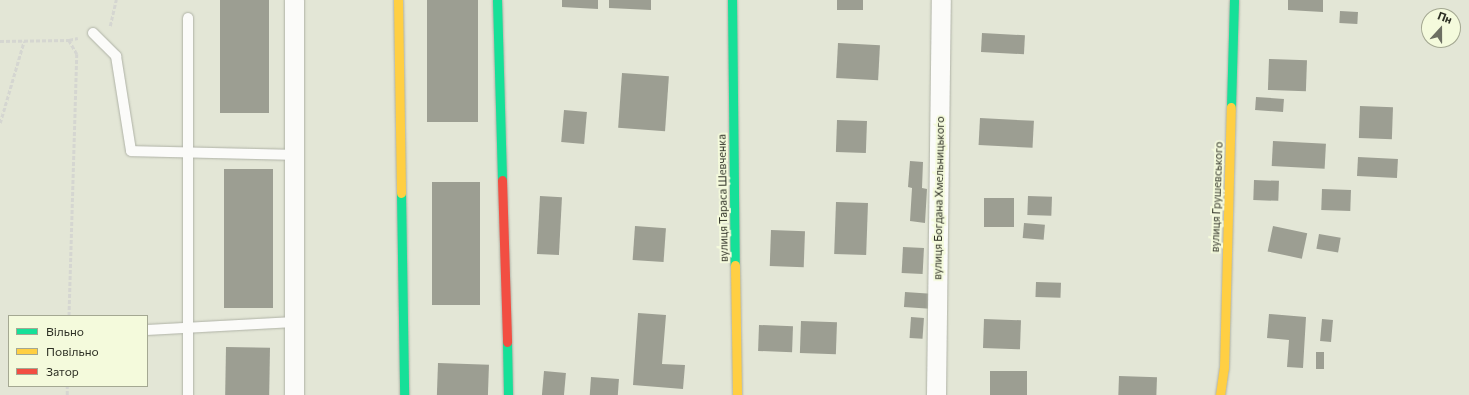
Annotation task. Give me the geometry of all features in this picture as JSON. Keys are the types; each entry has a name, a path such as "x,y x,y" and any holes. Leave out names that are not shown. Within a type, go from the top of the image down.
{"street":[{"path":"294,0 294,395"},
{"path":"398,0 404,395"},
{"path":"497,0 508,395"},
{"name":"вулиця Тараса Шевченка","path":"732,0 737,395"},
{"name":"вулиця Богдана Хмельницького","path":"936,395 941,0"},
{"name":"вулиця Грушевського","path":"1220,395 1224,368 1234,0"}],"lane":[{"path":"188,18 188,395"},
{"path":"93,33 116,56 131,151 188,154 294,155"},
{"path":"148,330 294,322"}],"path":[{"path":"0,41 69,40 77,54 69,315"},
{"path":"0,123 24,41"}],"building":[{"path":"220,0 269,0 269,113 220,113"},
{"path":"427,0 478,0 478,122 427,122"},
{"path":"562,0 598,0 598,9 562,7"},
{"path":"609,0 651,0 651,10 609,8"},
{"path":"837,0 863,0 863,10 837,10"},
{"path":"1288,0 1323,0 1323,12 1288,10"},
{"path":"1340,11 1358,12 1357,24 1339,23"},
{"path":"982,33 1025,35 1024,54 981,52"},
{"path":"838,43 880,45 878,80 836,78"},
{"path":"1269,59 1307,60 1306,91 1268,90"},
{"path":"622,73 669,76 665,131 618,128"},
{"path":"1256,97 1284,99 1283,112 1255,110"},
{"path":"1360,106 1393,107 1392,139 1359,138"},
{"path":"564,110 587,112 584,144 561,142"},
{"path":"980,118 1034,121 1033,148 979,145"},
{"path":"837,120 867,121 866,153 836,152"},
{"path":"1273,141 1326,144 1325,169 1272,166"},
{"path":"1358,157 1398,159 1397,178 1357,176"},
{"path":"910,161 923,162 922,188 927,189 925,223 910,221 912,188 908,187"},
{"path":"224,169 273,169 273,308 224,308"},
{"path":"1254,180 1279,181 1278,201 1253,200"},
{"path":"432,182 480,182 480,305 432,305"},
{"path":"1322,189 1351,190 1350,211 1321,210"},
{"path":"540,196 562,197 559,255 537,254"},
{"path":"1028,196 1052,197 1051,216 1027,215"},
{"path":"984,198 1014,198 1014,227 984,227"},
{"path":"836,202 868,203 866,255 834,254"},
{"path":"1024,223 1045,225 1044,240 1023,238"},
{"path":"635,226 666,228 664,262 633,260"},
{"path":"1273,226 1307,233 1302,259 1268,251"},
{"path":"771,230 805,231 804,267 770,266"},
{"path":"1319,234 1341,238 1338,253 1316,249"},
{"path":"903,247 924,248 923,274 902,273"},
{"path":"1036,282 1061,283 1060,298 1035,297"},
{"path":"905,292 931,294 930,309 904,307"},
{"path":"638,313 666,315 662,364 685,365 683,389 633,385"},
{"path":"1269,314 1306,317 1303,368 1287,367 1289,340 1267,338"},
{"path":"911,317 924,318 923,339 910,338"},
{"path":"984,319 1021,320 1020,349 983,348"},
{"path":"1322,319 1333,320 1331,342 1320,341"},
{"path":"801,321 837,322 836,354 800,353"},
{"path":"759,325 793,326 792,352 758,351"},
{"path":"226,347 270,348 269,395 225,395"},
{"path":"1316,352 1324,352 1324,369 1316,369"},
{"path":"438,363 489,365 488,395 437,395"},
{"path":"544,371 566,373 564,395 542,395"},
{"path":"990,371 1027,371 1027,395 990,395"},
{"path":"1119,376 1157,377 1156,395 1118,395"},
{"path":"591,377 619,379 618,395 590,395"}],"traffic: fast":[{"path":"497,0 502,180"},
{"path":"732,0 735,265"},
{"path":"1231,107 1234,0"},
{"path":"401,193 404,395"},
{"path":"507,342 508,395"}],"traffic: slow":[{"path":"398,0 401,193"},
{"path":"1220,395 1224,368 1231,107"},
{"path":"735,265 737,395"}],"traffic: jam":[{"path":"502,180 507,342"}]}
